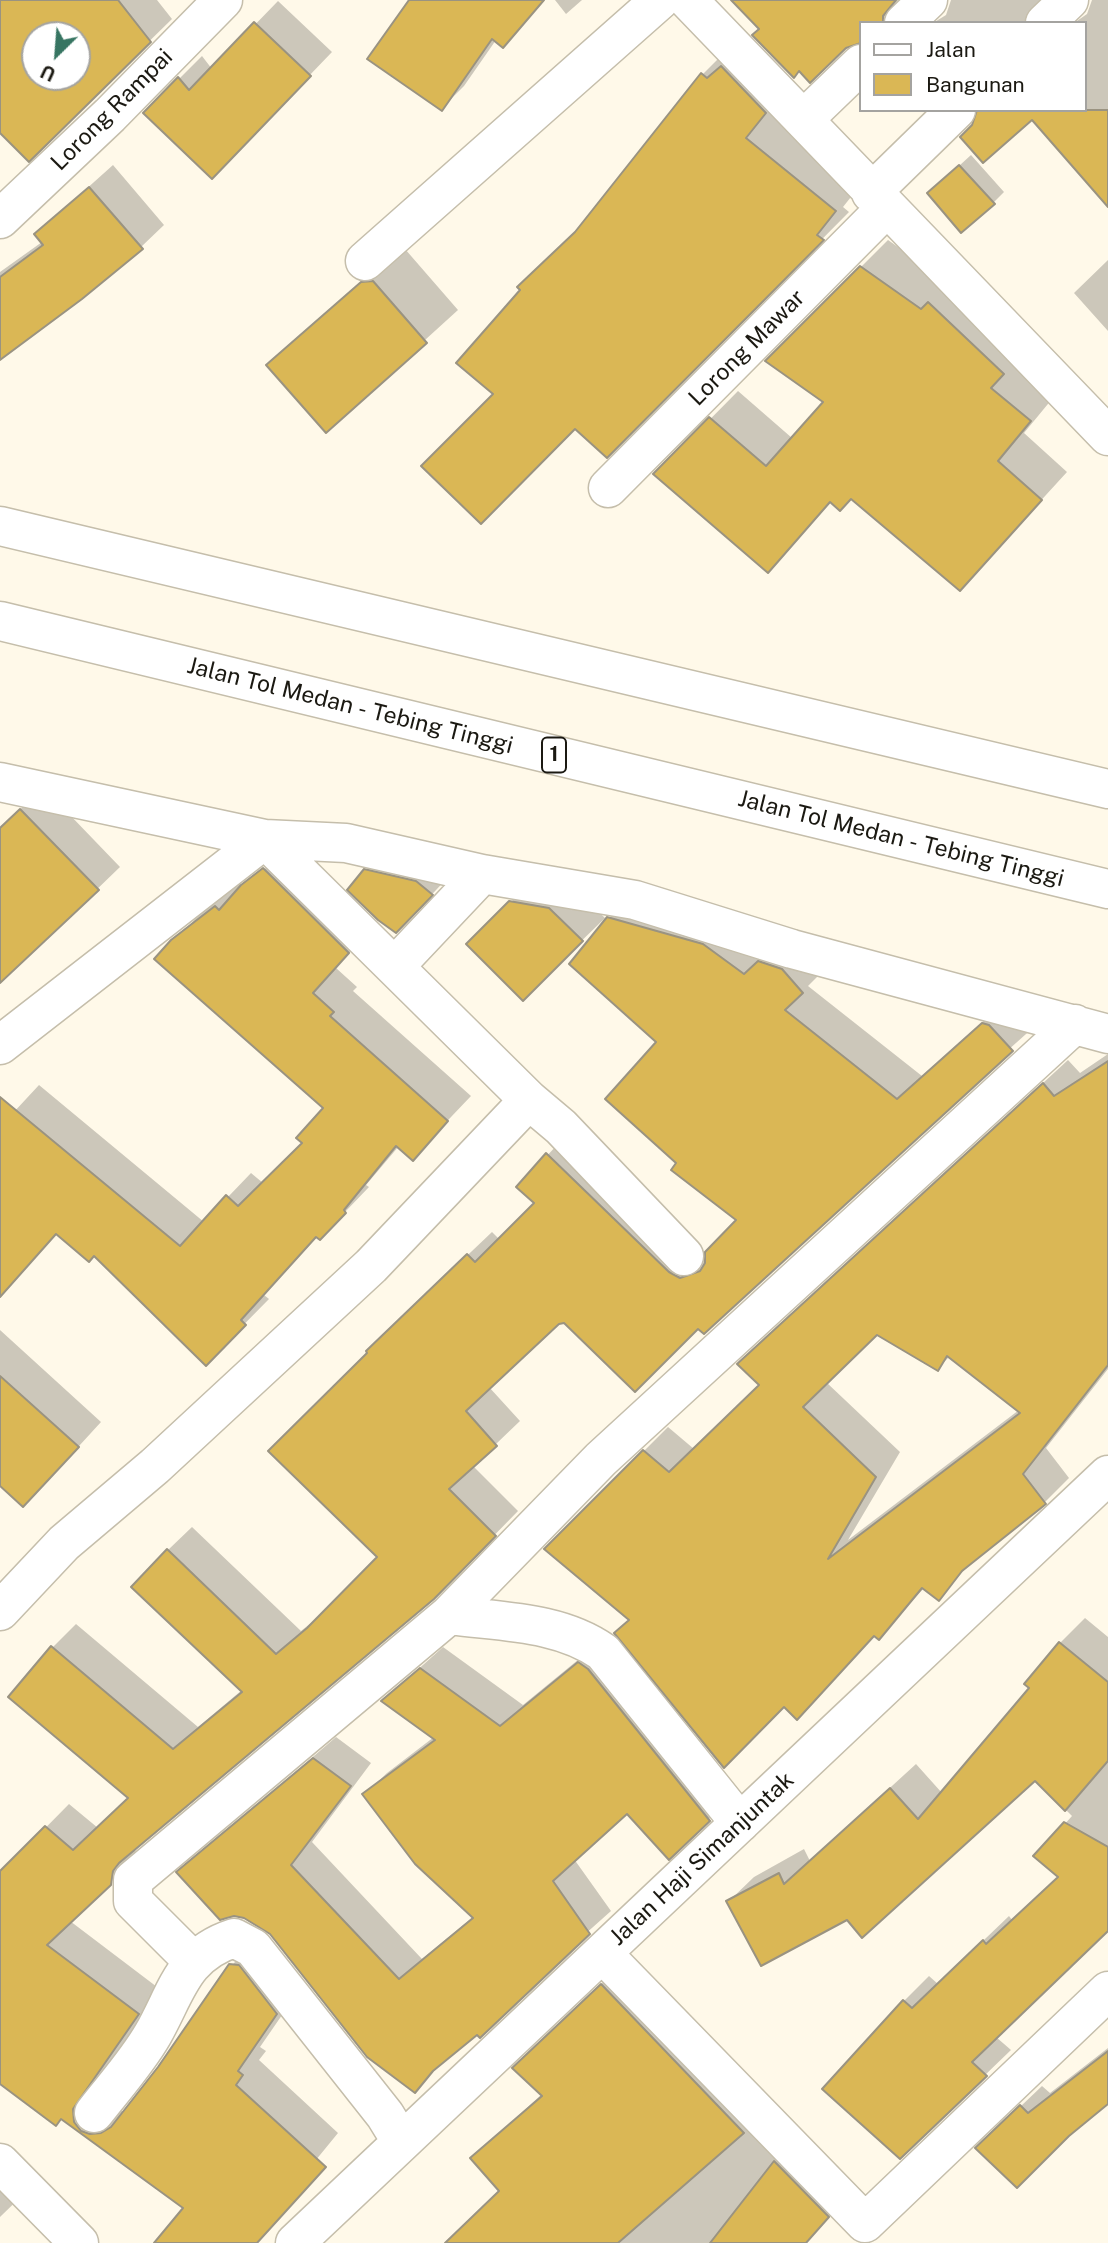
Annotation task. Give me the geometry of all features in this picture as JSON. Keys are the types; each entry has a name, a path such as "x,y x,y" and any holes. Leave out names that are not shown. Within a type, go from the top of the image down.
{"main road":[{"name":"Lorong Rampai","path":"0,219 110,115 223,0"},
{"path":"365,261 660,0"},
{"path":"688,0 879,200 1107,432"},
{"path":"906,21 928,0"},
{"path":"1047,21 1069,0"},
{"path":"804,119 860,65"},
{"name":"Lorong Mawar","path":"608,488 879,200 954,112"},
{"path":"0,526 1108,789"},
{"name":"Jalan Tol Medan - Tebing Tinggi","path":"0,621 1108,889"},
{"path":"940,747 1108,762"},
{"path":"0,782 265,839 346,843 482,874 635,900 792,949 1091,1029"},
{"path":"265,839 396,965 528,1100 561,1127 684,1256"},
{"path":"0,1045 265,839"},
{"path":"396,965 482,874"},
{"path":"193,1961 133,1901 133,1880 449,1615 611,1450 1091,1029"},
{"path":"0,1611 64,1543 165,1458 371,1266 528,1100"},
{"name":"Jalan Haji Simanjuntak","path":"295,2243 1108,1475"},
{"path":"449,1615 552,1629 573,1635 595,1647 740,1823"},
{"path":"94,2113 153,2034 170,1996 193,1961 219,1942 234,1938 253,1948 385,2115 401,2141"},
{"path":"602,1953 856,2233 1108,1991"},
{"path":"0,2162 79,2243"}],"building":[{"path":"0,0 118,0 151,42 29,162 0,133"},
{"path":"409,0 544,0 503,48 492,39 442,111 367,59"},
{"path":"731,0 896,0 883,16 883,21 860,21 860,43 846,48 810,83 799,71 794,78 752,35 759,29"},
{"path":"254,22 311,76 212,179 143,113 178,77 189,90"},
{"path":"721,66 766,113 746,138 836,211 817,235 824,240 607,458 575,429 481,524 421,466 493,394 456,363 520,290 517,287 575,232 701,73 707,78"},
{"path":"1108,110 1108,207 1032,120 983,163 960,137 972,125 976,112"},
{"path":"959,165 995,204 961,233 927,193"},
{"path":"89,187 143,249 0,360 0,277 43,245 34,234"},
{"path":"860,266 921,309 928,302 1004,374 991,388 1031,421 998,461 1042,500 960,591 851,499 840,511 830,502 768,573 653,474 709,417 766,466 823,402 765,361"},
{"path":"373,281 427,343 326,433 266,365 361,282"},
{"path":"20,809 99,890 0,983 0,828"},
{"path":"263,868 349,953 313,993 334,1012 330,1016 448,1121 413,1161 396,1146 344,1210 346,1213 320,1240 316,1237 241,1320 246,1325 206,1366 94,1256 89,1262 56,1234 0,1297 0,1097 180,1246 226,1195 238,1206 302,1143 296,1138 323,1108 154,959 171,940 215,906 219,910 241,885"},
{"path":"364,869 416,881 433,895 396,933 378,920 347,890"},
{"path":"509,901 549,908 583,941 523,1001 466,944"},
{"path":"607,917 703,944 744,974 758,961 782,969 803,993 785,1010 897,1099 982,1023 989,1025 1013,1051 704,1334 698,1329 635,1392 564,1323 559,1324 466,1411 497,1446 449,1489 496,1536 434,1599 119,1863 113,1871 111,1885 47,1945 139,2014 73,2109 74,2122 81,2131 90,2134 101,2133 111,2127 158,2067 229,1964 239,1965 277,2014 238,2071 243,2075 236,2085 326,2167 257,2243 154,2243 183,2208 61,2119 56,2126 0,2084 0,1871 45,1826 73,1850 128,1798 8,1697 51,1646 173,1749 242,1692 131,1587 167,1549 276,1654 307,1628 377,1557 268,1451 367,1353 366,1351 467,1254 475,1262 534,1203 516,1187 546,1153 669,1272 680,1278 700,1271 705,1263 705,1252 736,1220 671,1170 676,1163 605,1099 656,1042 569,964"},
{"path":"1108,1061 1108,1365 1023,1474 1046,1504 962,1571 939,1601 922,1588 879,1640 874,1636 797,1720 784,1707 724,1768 614,1633 629,1620 544,1549 643,1450 669,1472 759,1385 737,1364 1043,1083 1054,1096","holes":["877,1335 938,1371 947,1356 1020,1413 828,1559 876,1477 803,1407"]},
{"path":"0,1376 79,1447 23,1507 0,1486"},
{"path":"1059,1642 1108,1682 1108,1761 1065,1811 1035,1781 862,1938 847,1920 761,1966 726,1901 779,1873 784,1884 890,1788 918,1819 1029,1688 1024,1684"},
{"path":"578,1662 588,1669 710,1821 669,1860 627,1814 553,1881 590,1934 480,2038 477,2035 433,2071 415,2093 367,2057 270,1934 244,1918 234,1916 220,1920 176,1872 313,1758 351,1786 291,1865 399,1979 473,1918 415,1864 362,1794 435,1740 381,1701 420,1668 500,1726"},
{"path":"1064,1822 1108,1847 1108,1931 972,2062 987,2076 900,2159 822,2089 903,2000 912,2008 983,1940 986,1944 1058,1877 1033,1856"},
{"path":"601,1984 744,2133 618,2243 445,2243 499,2191 470,2158 542,2096 512,2068"},
{"path":"1108,2051 1108,2104 1069,2136 1017,2188 975,2148 1020,2105 1028,2113"},
{"path":"774,2161 829,2217 806,2243 710,2243"}]}
